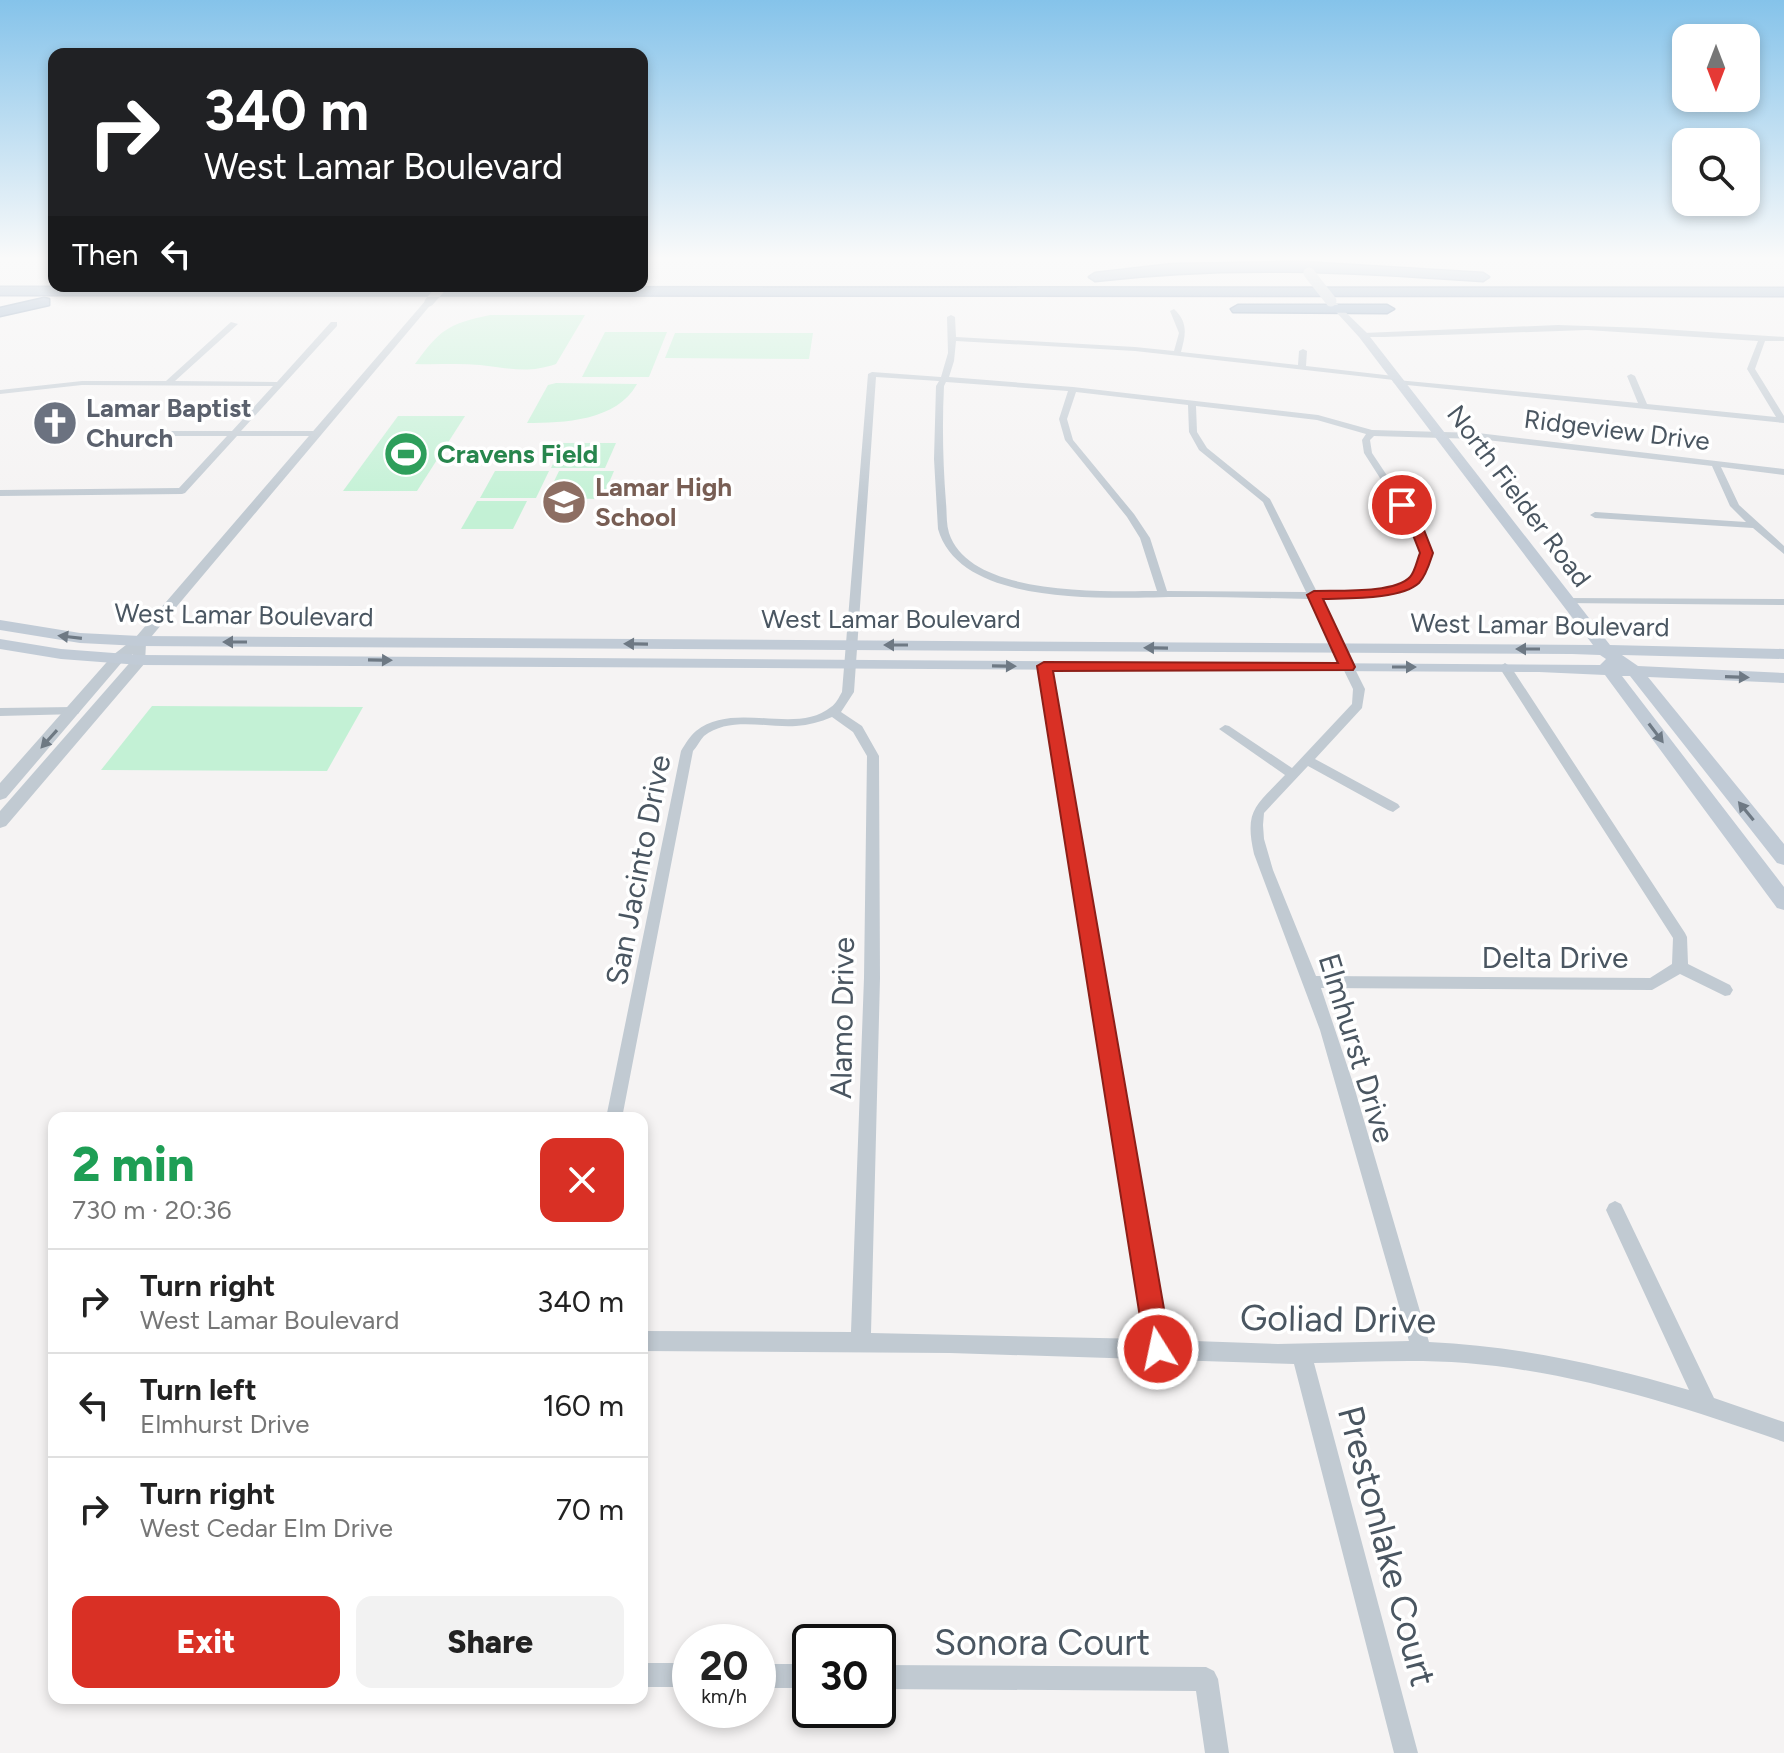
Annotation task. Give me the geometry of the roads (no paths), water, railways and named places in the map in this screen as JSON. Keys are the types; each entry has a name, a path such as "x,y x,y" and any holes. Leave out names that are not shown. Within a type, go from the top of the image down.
{"main road":[{"name":"North Fielder Road","path":"1367,343 1566,601 1784,902"},
{"name":"West Lamar Boulevard","path":"0,625 80,638 140,641 754,653 849,664 1505,667 1784,654"},
{"name":"West Lamar Boulevard","path":"0,644 61,654 140,660 754,653 851,646 1339,649 1608,660 1635,672 1784,678"},
{"path":"1635,672 1784,858"},
{"path":"1663,707 1662,697 1672,683 1706,676"}],"street":[{"path":"168,383 213,343"},
{"path":"0,493 182,491 316,343"},
{"path":"0,794 118,658 140,641 394,343"},
{"path":"953,343 946,377 940,386 936,453 946,538 959,555 979,570 1030,588 1057,592 1163,594 1368,594 1392,589 1415,579 1427,553 1423,540 1368,453 1366,440 1372,433"},
{"path":"1015,343 1177,353 1396,380 1783,420"},
{"path":"1177,353 1180,343"},
{"path":"1761,343 1751,369 1783,420"},
{"path":"1302,367 1303,351"},
{"name":"Ridgeview Drive","path":"851,646 872,374 946,377 1073,389 1318,418 1372,433 1478,436 1784,472"},
{"path":"1631,376 1643,405"},
{"path":"0,392 60,384 278,384"},
{"path":"1073,389 1063,419 1069,440 1131,516 1145,538 1163,594"},
{"name":"Elmhurst Drive","path":"1193,403 1193,432 1203,450 1267,501 1359,689 1358,705 1258,812 1254,826 1268,873 1312,982 1422,1351"},
{"path":"157,433 316,434"},
{"path":"1715,463 1735,506 1784,551"},
{"path":"1595,515 1755,525"},
{"path":"1566,601 1784,602"},
{"path":"0,822 140,660 140,641"},
{"path":"833,712 848,692 851,646"},
{"path":"1044,666 1158,1349"},
{"name":"Delta Drive","path":"1312,982 1652,984 1680,967 1680,937 1505,667"},
{"path":"0,712 74,711"},
{"name":"San Jacinto Drive","path":"615,1112 687,751 694,736 712,725 808,720 833,712"},
{"name":"Alamo Drive","path":"833,712 858,729 873,756 872,978 861,1341"},
{"path":"1225,729 1294,775"},
{"path":"1308,760 1393,807"},
{"path":"1680,967 1725,990"},
{"path":"1615,1210 1706,1404"},
{"name":"Goliad Drive","path":"648,1341 861,1341 1302,1356 1422,1351 1551,1364 1706,1404 1784,1432"},
{"name":"Prestonlake Court","path":"1302,1356 1406,1753"},
{"path":"648,1675 672,1675"},
{"name":"Sonora Court","path":"896,1677 1206,1679 1217,1753"}],"place":[{"name":"Lamar Baptist Church","path":"55,423"},
{"name":"Cravens Field","path":"406,454"},
{"name":"Lamar High School","path":"564,502"}]}
